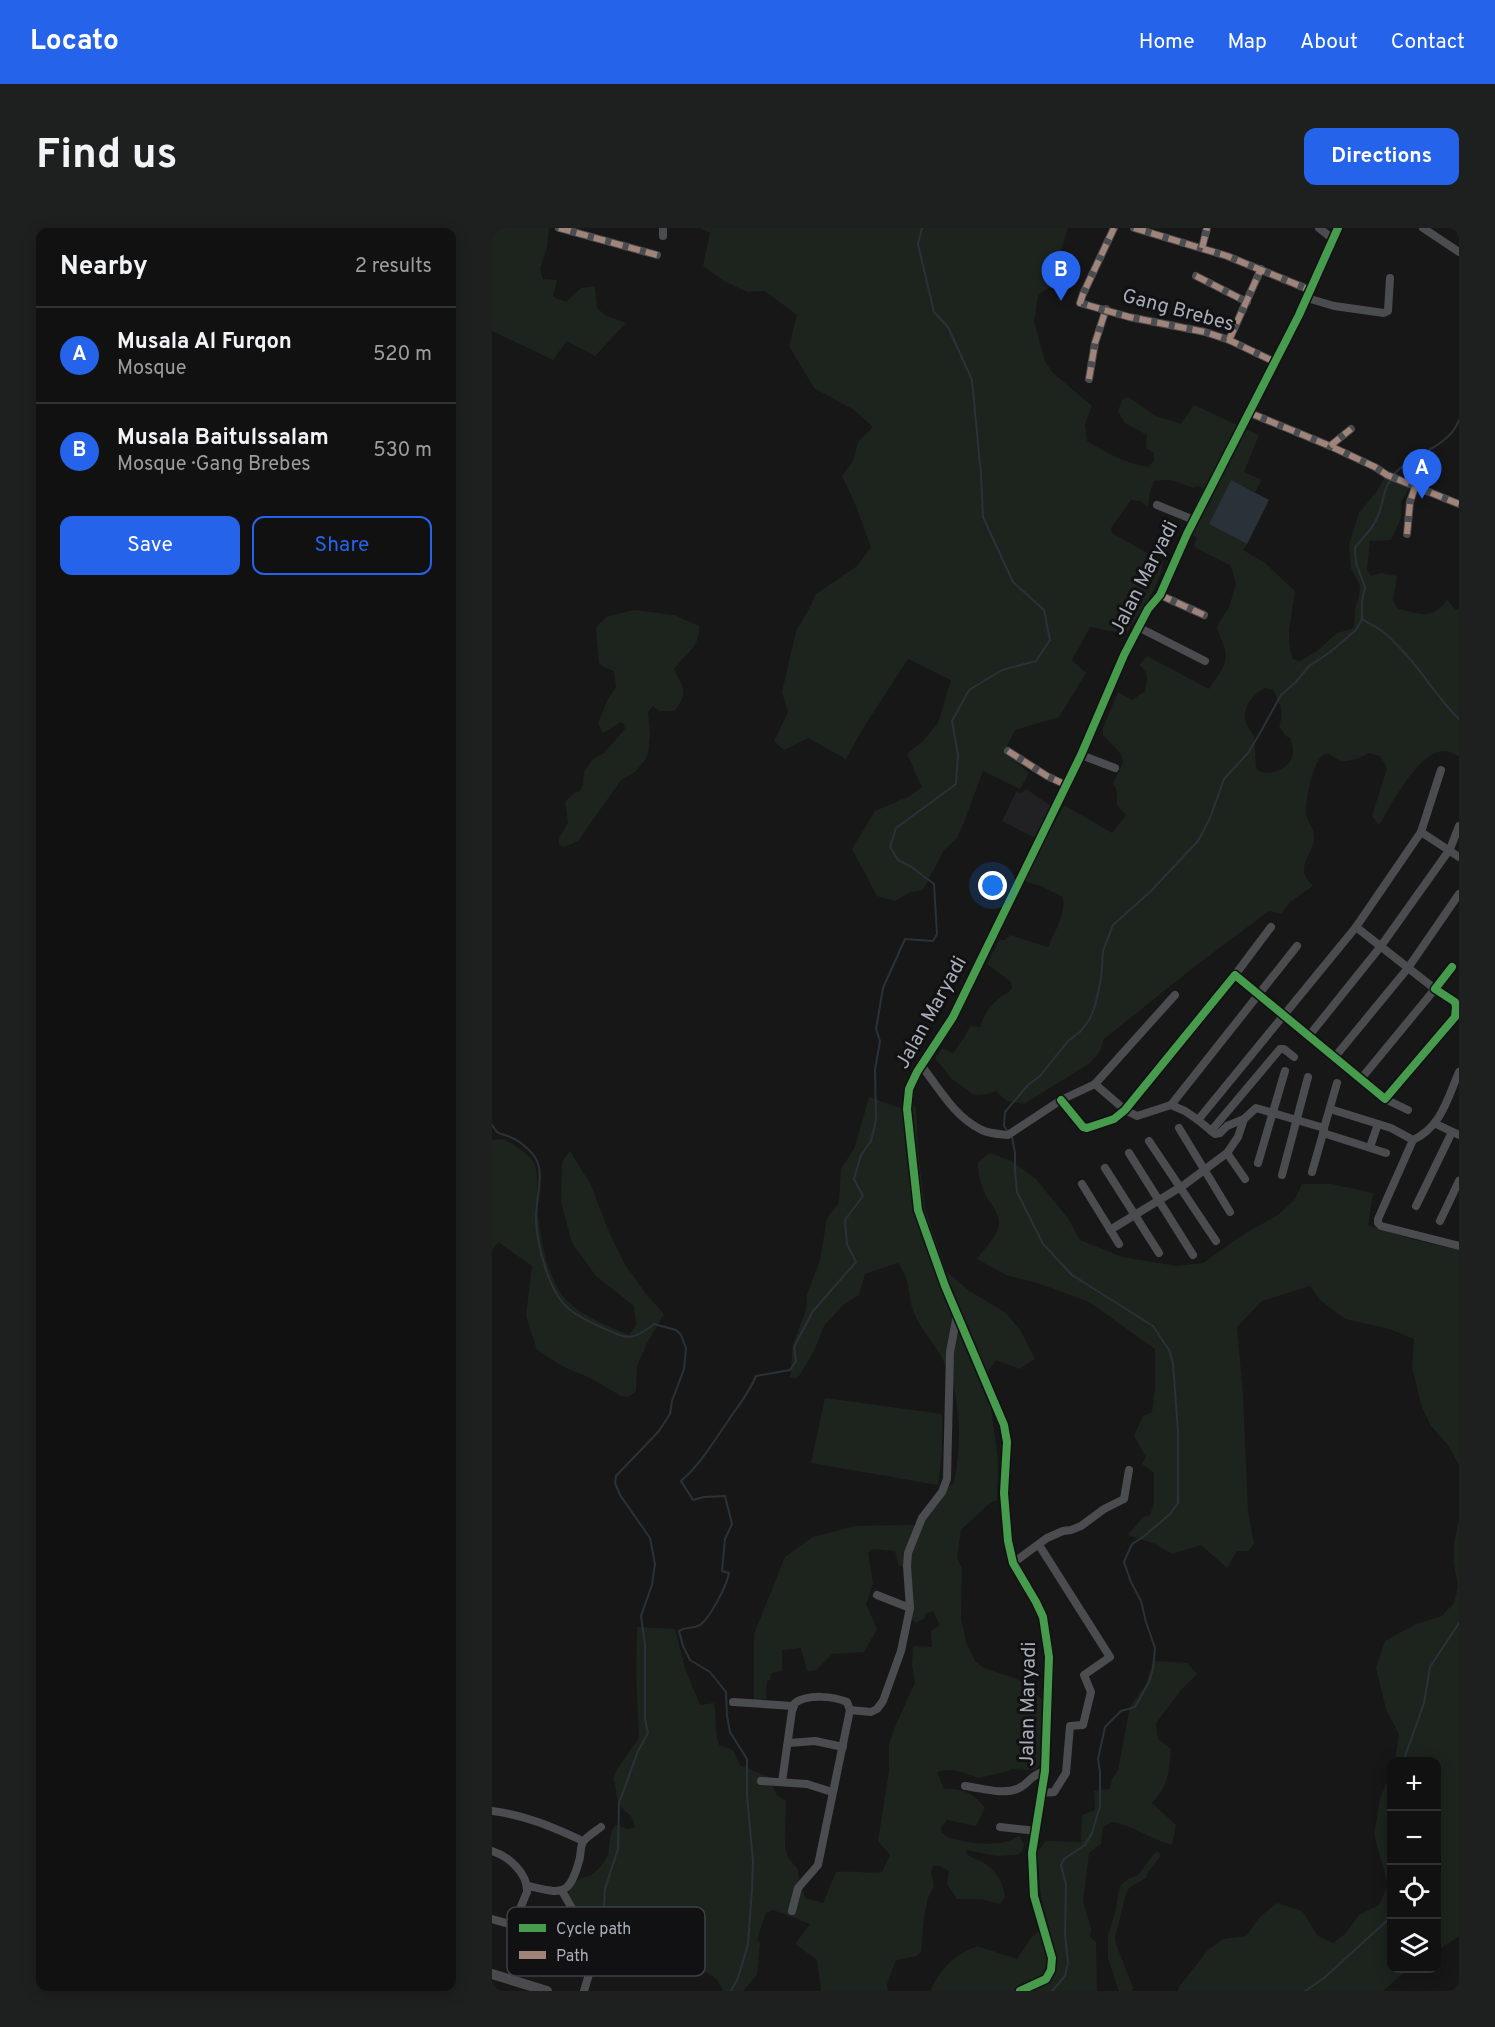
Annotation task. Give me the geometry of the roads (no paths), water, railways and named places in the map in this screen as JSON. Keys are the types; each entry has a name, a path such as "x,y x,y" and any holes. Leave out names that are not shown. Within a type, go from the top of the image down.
{"street":[{"path":"559,228 590,232 657,255"},
{"name":"Gang Brebes","path":"1114,228 1080,302 1082,304 1229,339 1275,362"},
{"path":"1134,228 1261,268 1308,295 1334,306 1384,313 1388,311 1390,301 1390,278"},
{"path":"1202,248 1206,228"},
{"path":"1319,228 1333,239"},
{"name":"Jalan Maryadi","path":"1020,1991 1046,1978 1051,1970 1052,1958 1034,1896 1032,1853 1045,1771 1049,1657 1047,1638 1043,1617 1013,1563 1006,1528 1004,1493 1007,1442 1004,1425 928,1241 916,1203 907,1102 909,1089 921,1065 953,1017 1081,755 1097,714 1138,627 1148,609 1160,595 1194,520 1308,295 1338,228"},
{"path":"1423,228 1459,252"},
{"path":"1229,339 1261,268"},
{"path":"1196,276 1247,302"},
{"name":"Gang Brebes","path":"1089,379 1095,343 1106,309"},
{"path":"1250,412 1330,446 1401,482 1459,504"},
{"path":"1330,446 1351,429"},
{"path":"1407,534 1410,502 1415,487"},
{"path":"1157,505 1194,520"},
{"path":"1160,595 1204,615"},
{"name":"Jalan Maryadi","path":"1138,627 1205,661"},
{"path":"1008,751 1047,776 1066,785"},
{"path":"1081,755 1115,768"},
{"path":"1198,1120 1356,927 1421,832 1442,770"},
{"path":"1308,1037 1381,946 1450,849 1459,826"},
{"path":"1421,832 1459,857"},
{"path":"1334,1058 1408,968 1459,894"},
{"path":"1061,1100 1083,1127 1087,1128 1114,1119 1125,1110 1271,927"},
{"path":"1356,927 1455,1002 1455,1017 1385,1099"},
{"path":"1095,1084 1125,1110 1137,1116 1171,1105 1297,946"},
{"path":"1359,1080 1452,967"},
{"path":"1235,975 1359,1080 1385,1099 1408,1110"},
{"path":"921,1065 943,1095 973,1124 989,1132 1011,1134 1061,1100 1095,1084 1175,995"},
{"path":"1211,1131 1280,1049 1284,1049 1294,1057"},
{"path":"1258,1163 1285,1071"},
{"path":"1459,1072 1436,1124 1413,1140 1378,1219 1381,1226 1459,1246"},
{"path":"1282,1175 1308,1077"},
{"path":"1312,1172 1337,1083"},
{"path":"1171,1105 1185,1111 1215,1134 1244,1119 1256,1108 1386,1153"},
{"path":"1330,1109 1391,1128 1413,1140"},
{"path":"1110,1230 1180,1188 1227,1153 1238,1137 1244,1119"},
{"path":"1370,1147 1378,1124"},
{"path":"1416,1206 1456,1134 1436,1124"},
{"path":"1179,1128 1230,1212"},
{"path":"1149,1141 1216,1241"},
{"path":"1129,1153 1193,1255"},
{"path":"1227,1153 1245,1179"},
{"path":"1105,1168 1159,1253"},
{"path":"1440,1221 1459,1182"},
{"path":"1082,1184 1119,1244"},
{"path":"850,1710 871,1712 880,1705 902,1651 910,1608 908,1553 922,1518 942,1492 947,1479 950,1352 957,1314"},
{"path":"1013,1563 1056,1533 1081,1526 1124,1498 1129,1470"},
{"path":"1039,1545 1110,1657 1084,1674 1091,1692 1083,1725 1071,1726 1068,1735 1066,1773 1054,1792 1042,1793"},
{"path":"877,1595 910,1608"},
{"path":"782,1782 793,1706 800,1700 828,1697 847,1702 850,1710 818,1864 798,1888 792,1911"},
{"path":"732,1702 793,1706"},
{"path":"789,1743 815,1741 843,1746"},
{"path":"965,1786 1008,1791 1025,1785 1031,1777 1045,1771"},
{"path":"761,1781 807,1784 832,1792"},
{"path":"492,1811 538,1821 583,1841"},
{"path":"492,1851 511,1861 528,1886 556,1893 570,1884 575,1875 583,1841 601,1827"},
{"path":"1000,1827 1037,1831"},
{"path":"521,1907 528,1886"},
{"path":"562,1891 571,1907"},
{"path":"492,1919 507,1923"},
{"path":"492,1974 547,1991"},
{"path":"584,1991 588,1976"}],"waterway":[{"path":"731,1991 738,1978 748,1944 752,1889 753,1861 747,1795 747,1759 730,1732 726,1692 710,1672 690,1660 679,1631 702,1623 721,1594 729,1573 722,1571 725,1539 732,1524 725,1496 693,1500 681,1481 706,1452 747,1394 756,1376 790,1370 796,1361 794,1347 813,1311 856,1262 847,1244 845,1220 863,1196 854,1179 861,1155 871,1141 876,1120 875,1070 880,1041 876,1029 883,988 905,939 933,941 937,934 934,884 898,860 890,847 896,828 956,784 958,755 952,721 969,690 1002,670 1036,661 1050,640 1044,610 1013,582 983,517 972,380 948,327 934,312 918,244 922,228"},
{"path":"1362,619 1365,587 1356,563 1355,548 1375,522 1391,478 1404,465 1448,437 1459,420"},
{"path":"1362,619 1385,633 1402,650 1459,719"},
{"path":"1008,1132 1004,1126 1005,1112 1090,1019 1101,979 1103,951 1113,925 1151,891 1198,841 1210,818 1224,779 1248,753 1281,695 1309,666 1329,653 1356,630 1362,619"},
{"path":"492,1125 497,1132 521,1144 537,1161 540,1174 536,1214 539,1242 545,1268 562,1302 580,1317 623,1336 640,1334 654,1324 676,1330 681,1335 686,1348 684,1369 672,1401 670,1414 659,1431 616,1476 615,1483 620,1495 650,1538 655,1564 652,1585 641,1616 645,1644 645,1719 648,1733 638,1751 619,1803 618,1849 605,1889 604,1907"},
{"path":"1012,1137 1017,1192 1043,1244 1072,1275 1153,1326 1169,1350 1173,1363 1178,1432 1178,1503 1170,1514 1132,1544 1124,1562 1141,1601 1155,1648 1153,1669 1149,1682 1135,1707 1121,1711 1105,1727 1098,1759 1100,1806 1092,1833 1085,1845 1064,1859 1061,1865 1066,1885 1065,1935 1068,1963 1065,1976 1052,1991"},
{"path":"1405,1757 1424,1703 1430,1667 1459,1623"},
{"path":"1305,1991 1324,1978 1389,1919"}],"place":[{"name":"Musala Baitulssalam","path":"1061,301"},
{"name":"Musala Al Furqon","path":"1422,499"}]}
